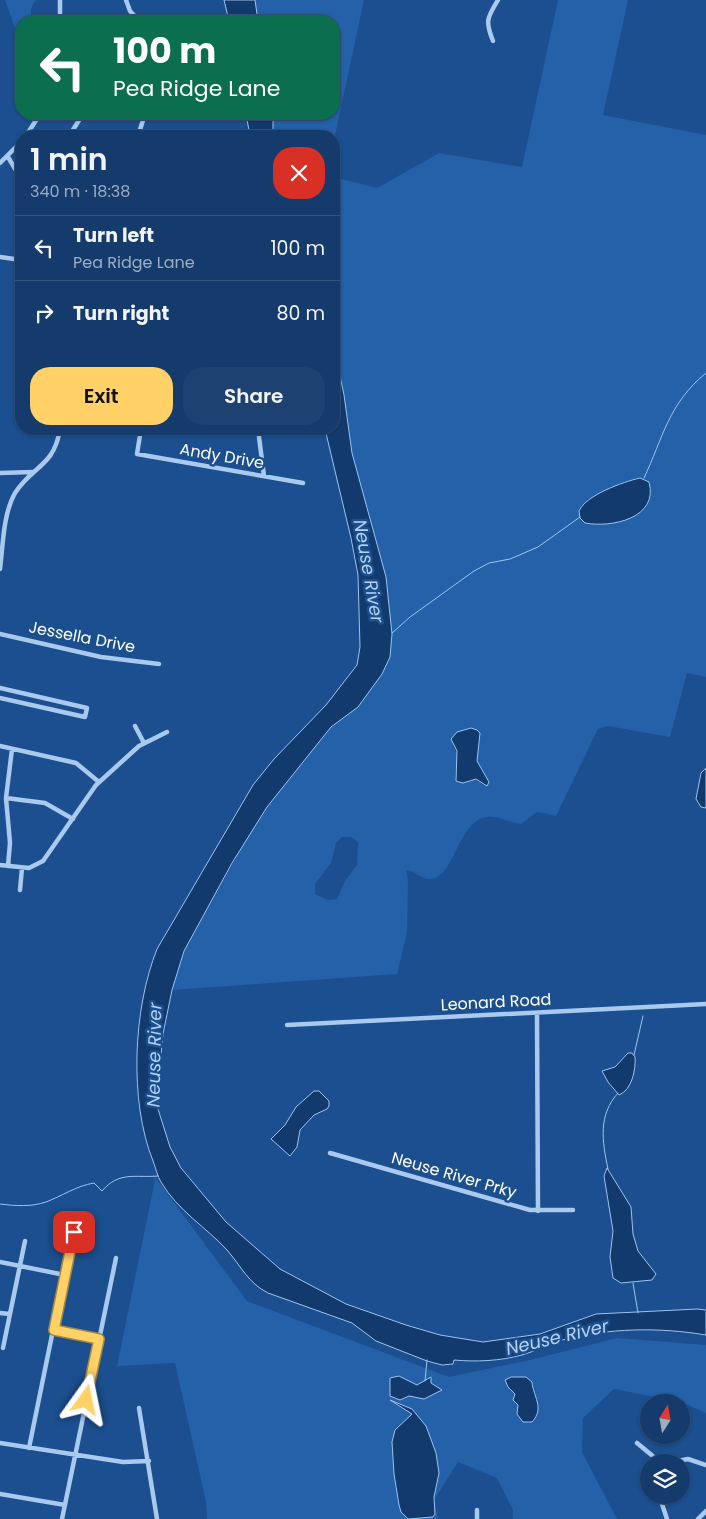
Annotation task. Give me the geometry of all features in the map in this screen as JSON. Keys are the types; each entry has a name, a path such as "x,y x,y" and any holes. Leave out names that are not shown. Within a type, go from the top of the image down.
{"street":[{"path":"60,0 60,15"},
{"path":"126,0 134,15"},
{"path":"493,42 488,28 488,18 498,0"},
{"path":"0,163 15,149"},
{"path":"8,157 15,169"},
{"path":"0,257 15,259"},
{"path":"0,569 10,504 19,488 54,453 58,435"},
{"name":"Andy Drive","path":"140,435 137,454 303,483"},
{"path":"259,435 264,476"},
{"path":"0,473 33,472"},
{"name":"Jessella Drive","path":"0,634 94,656 159,664"},
{"path":"0,688 87,708 85,717 0,698"},
{"path":"135,726 144,743"},
{"path":"0,865 22,868 34,867 43,861 99,782 144,743 167,732"},
{"path":"0,746 76,763 99,782"},
{"path":"8,866 10,843 6,798 12,748"},
{"path":"6,798 45,803 73,819"},
{"path":"20,890 22,868"},
{"name":"Leonard Road","path":"287,1025 706,1004"},
{"path":"537,1013 538,1212"},
{"name":"Neuse River Prky","path":"330,1153 538,1212 573,1210"},
{"path":"29,1448 74,1232"},
{"path":"3,1348 24,1241"},
{"path":"62,1519 116,1258"},
{"path":"0,1262 65,1275"},
{"path":"0,1312 10,1314"},
{"path":"54,1330 99,1339"},
{"path":"139,1408 158,1519"},
{"path":"0,1443 129,1463 149,1461"},
{"path":"637,1443 650,1454"},
{"path":"690,1461 706,1465"},
{"path":"0,1494 65,1505"},
{"path":"662,1504 667,1519"},
{"path":"477,1510 477,1519"},
{"path":"698,1519 706,1511"}],"shaded area":[{"path":"5,0 36,0 32,5 32,15 15,15 15,28"},
{"path":"255,0 364,0 340,112 340,15 257,15"},
{"path":"558,0 628,0 603,115 706,135 706,677 687,673 670,737 608,726 598,729 556,816 537,812 521,824 495,817 486,817 476,821 469,829 446,869 439,876 428,879 406,870 408,879 407,933 397,974 172,990 184,951 252,829 267,807 331,727 358,707 382,674 390,657 386,577 352,453 340,371 340,179 377,188 439,153 522,167","holes":["627,481 649,482 651,494 586,500","480,736 477,761 489,782 483,785 476,779 467,781 455,777 458,756 452,745","342,837 351,837 358,842 357,865 345,881 337,899 328,900 315,894 315,884 331,863 336,843"]},
{"path":"273,120 338,120 336,130 273,130"},
{"path":"152,1173 247,1301 449,1377 534,1359 617,1338 706,1345 706,1413 690,1406 690,1394 640,1394 614,1389 583,1418 582,1452 617,1519 513,1519 513,1510 497,1478 458,1462 434,1500 438,1519 207,1519 206,1502 175,1363 117,1366 155,1180"}],"water":[{"path":"224,0 255,0 257,15 228,15"},
{"path":"247,120 273,120 273,130 249,130"},
{"name":"Neuse River","path":"340,376 352,453 386,577 392,634 390,657 382,674 358,707 331,727 267,807 232,863 184,951 172,990 163,1034 158,1086 158,1109 170,1147 181,1168 226,1222 280,1269 346,1304 440,1335 483,1342 540,1334 596,1314 697,1309 706,1310 706,1335 652,1330 615,1331 562,1340 505,1359 454,1360 453,1364 442,1365 427,1361 376,1341 352,1323 261,1289 250,1279 227,1250 176,1202 160,1180 145,1137 137,1083 139,1027 149,973 157,949 253,785 274,759 326,705 357,665 360,647 358,575 326,435 340,435"},
{"path":"640,478 649,482 650,494 647,504 631,518 620,522 596,524 585,523 580,518 579,511 589,500 615,486"},
{"path":"471,728 480,733 477,761 489,782 487,786 476,779 463,783 456,781 457,751 451,739 457,732"},
{"path":"706,768 706,808 701,807 696,799 701,773"},
{"path":"628,1053 632,1053 635,1057 634,1073 627,1089 619,1095 602,1071 615,1067"},
{"path":"314,1091 319,1091 329,1101 329,1106 327,1109 314,1115 300,1130 297,1147 290,1156 271,1139 285,1125 296,1107"},
{"path":"607,1168 631,1207 633,1234 638,1251 656,1274 652,1280 621,1283 613,1278 610,1257 613,1231 604,1176"},
{"path":"399,1376 417,1385 431,1377 431,1383 442,1390 424,1399 409,1396 400,1400 390,1396 390,1378"},
{"path":"511,1377 526,1377 532,1382 538,1412 532,1422 523,1422 517,1414 518,1405 513,1400 515,1394 508,1387 505,1380"},
{"path":"390,1400 412,1409 426,1426 436,1453 439,1473 434,1497 435,1514 433,1517 408,1519 401,1512 394,1474 392,1442 395,1430 412,1414"}],"waterway":[{"path":"644,478 675,409 693,385 706,373"},
{"path":"392,633 410,617 474,571 489,563 510,559 538,547 580,517"},
{"path":"634,1055 643,1016"},
{"path":"608,1169 603,1138 604,1119 607,1110 618,1093"},
{"path":"0,1204 35,1205 87,1184 94,1183 102,1191 115,1180 121,1178 158,1176"},
{"path":"633,1283 638,1313"},
{"path":"425,1381 427,1360"}],"route":[{"path":"74,1232 54,1330 99,1339 86,1400"}]}
